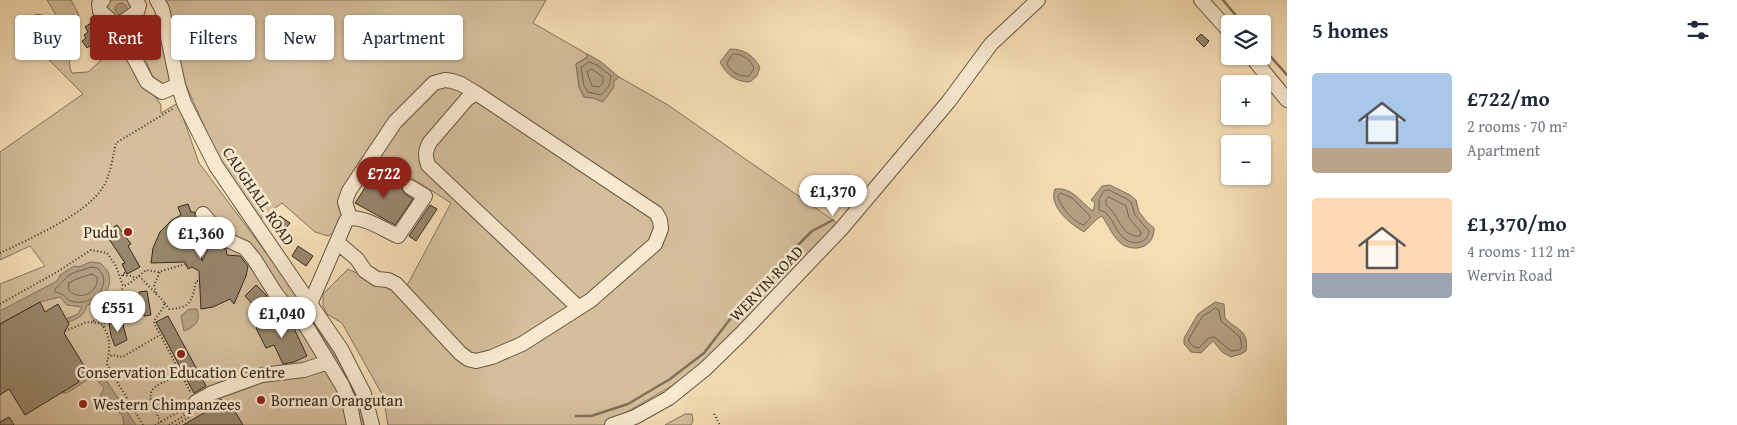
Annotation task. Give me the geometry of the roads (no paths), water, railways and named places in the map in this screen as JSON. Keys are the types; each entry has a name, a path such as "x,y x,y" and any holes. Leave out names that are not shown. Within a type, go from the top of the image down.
{"street":[{"path":"103,0 99,4 100,11 104,15"},
{"path":"132,15 137,12 139,5 136,0"},
{"name":"CAUGHALL ROAD","path":"157,0 162,8 178,86 216,166 342,349 364,394 372,425"},
{"name":"WERVIN ROAD","path":"612,425 634,417 669,398 741,334 842,228 948,102 991,44 1038,0"},
{"path":"1201,0 1221,22"},
{"path":"135,60 147,82 162,92 178,86"},
{"path":"1258,65 1287,100"},
{"path":"337,242 357,259 365,271 376,279 388,280 396,284 460,353 468,359 476,361 492,357 522,344 591,300 655,244 662,229 656,213 476,93 461,84 445,80 434,84 395,122 349,191 345,202 350,218"},
{"path":"476,93 467,99 430,142 425,157 428,165 579,308"},
{"path":"310,304 346,221 350,218 357,218 373,223 398,236 425,196 410,187"},
{"path":"203,214 223,238 245,248 276,294 308,329 342,384 349,401 354,425"},
{"path":"194,408 212,394 262,376 304,370 328,362"}],"water":[{"path":"121,3 126,7 125,13 121,15 115,9"},
{"path":"730,49 740,50 748,54 760,67 757,76 750,82 736,79 722,67 720,62"},
{"path":"587,54 600,61 619,77 614,81 614,87 603,102 584,97 579,87 576,64 587,58"},
{"path":"1110,185 1136,200 1139,212 1154,228 1154,234 1149,243 1140,248 1123,245 1114,236 1102,216 1084,232 1067,219 1057,208 1054,195 1055,189 1067,190 1093,211 1095,203 1091,200 1102,186"},
{"path":"90,262 100,263 106,268 110,283 105,293 97,301 87,305 80,316 68,322 66,319 78,314 82,307 67,305 60,297 40,302 0,324 0,311 57,281 60,275 74,266 79,267"},
{"path":"1215,302 1224,304 1225,318 1241,331 1246,338 1246,351 1241,354 1231,357 1222,352 1213,341 1201,353 1191,352 1184,344 1184,338 1198,314"},
{"path":"189,309 197,309 198,320 191,328 184,331 181,316"},
{"path":"91,368 102,374 136,425 123,425 122,415 116,410 105,411 98,400 104,388 97,380 90,378 67,393 61,393 83,378 81,374"}],"waterway":[{"path":"1223,0 1236,15"},
{"path":"1271,57 1287,75"},
{"path":"576,416 591,416 628,404 670,379 704,353 734,314 766,288 790,253 812,231 833,220"}],"place":[{"name":"Pudu","path":"128,232"},
{"name":"Conservation Education Centre","path":"181,354"},
{"name":"Bornean Orangutan","path":"261,400"},
{"name":"Western Chimpanzees","path":"83,404"}]}
